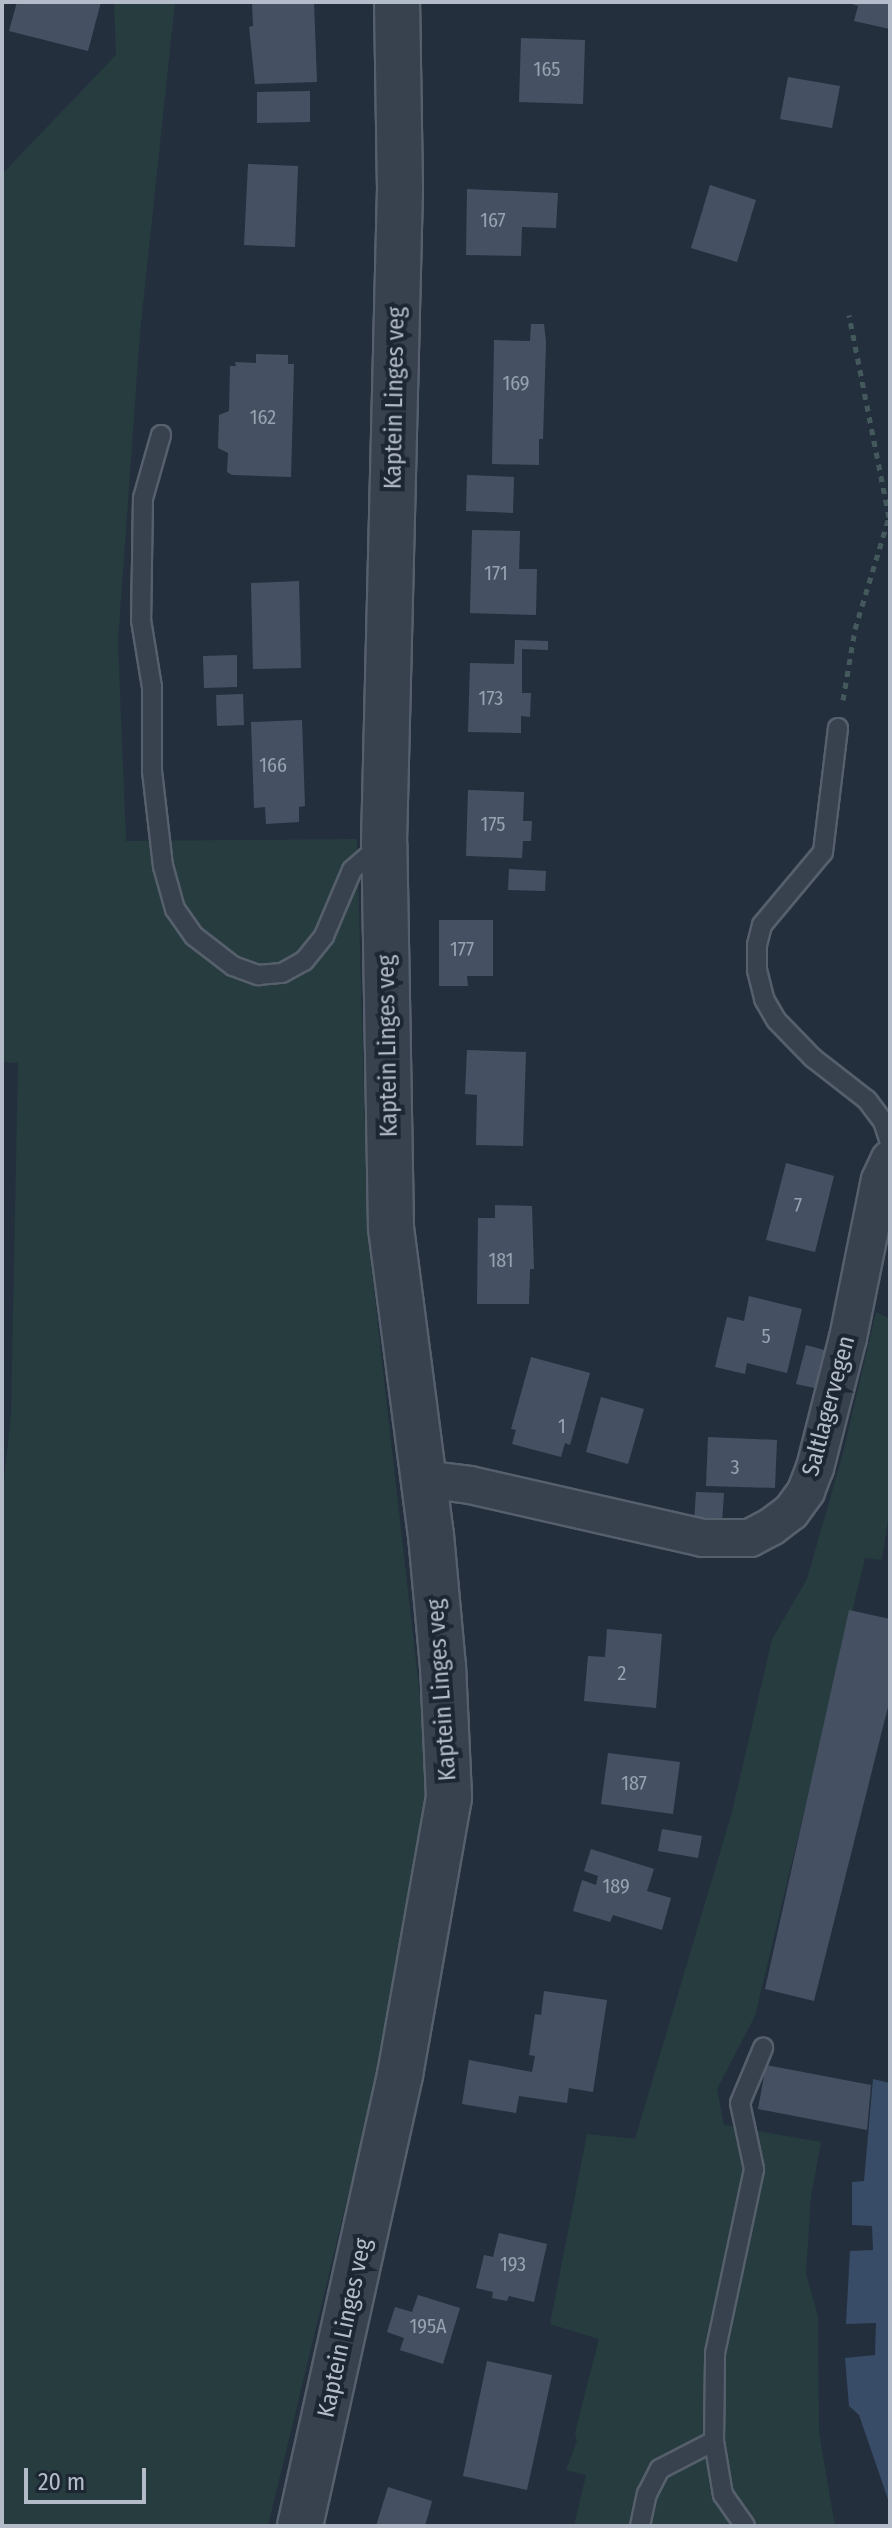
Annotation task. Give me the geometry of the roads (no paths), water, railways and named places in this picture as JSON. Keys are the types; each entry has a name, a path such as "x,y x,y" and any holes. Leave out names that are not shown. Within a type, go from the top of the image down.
{"street":[{"name":"Kaptein Linges veg","path":"300,2526 400,2075 449,1797 443,1667 391,1227 384,843 386,653 400,190 397,2"},
{"name":"Saltlagervegen","path":"423,1479 470,1485 703,1538 750,1538 771,1527 791,1512 806,1491 815,1468 848,1338 880,1180 890,1159"}],"lane":[{"path":"161,435 157,458 143,498 141,620 152,687 152,771 161,850 175,909 194,936 233,966 258,975 282,973 304,961 324,936 352,870 361,859 384,843"},
{"path":"838,728 823,852 762,925 757,945 757,970 764,999 776,1020 813,1058 867,1100 883,1121 890,1142"},
{"path":"745,2526 723,2495 714,2441 715,2353 754,2169 740,2103 763,2048"},
{"path":"640,2526 647,2494 660,2469 714,2441"}],"water":[{"path":"873,2079 890,2083 890,2505 859,2415 849,2406 845,2358 875,2355 876,2323 846,2324 850,2251 873,2250 872,2226 852,2225 852,2182 864,2181"}]}
